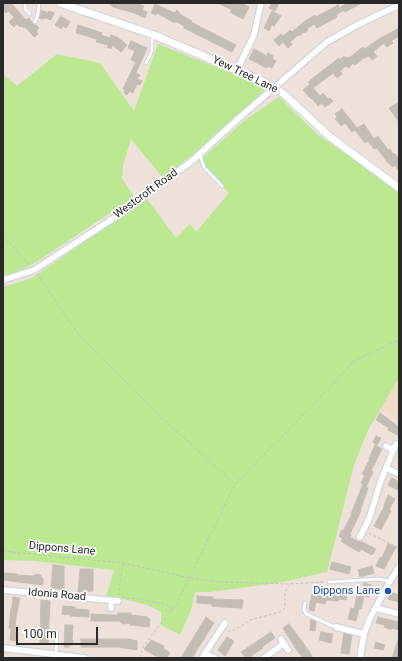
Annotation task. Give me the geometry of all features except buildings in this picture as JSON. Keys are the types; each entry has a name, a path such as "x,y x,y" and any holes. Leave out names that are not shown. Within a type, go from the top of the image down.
{"street":[{"path":"237,70 254,35 261,3"},
{"name":"Yew Tree Lane","path":"64,4 154,35 237,70 275,88 285,95 330,136 399,188"},
{"name":"Westcroft Road","path":"3,280 34,270 120,214 192,161 327,42 357,24 399,4"},
{"path":"360,536 366,532 377,491 396,444"},
{"path":"386,446 394,450"},
{"path":"386,468 399,474"},
{"path":"360,658 364,634 390,581 399,567"},
{"name":"Idonia Road","path":"3,590 116,600"},
{"path":"110,608 116,600"},
{"path":"376,608 399,614"},
{"path":"215,658 203,656 225,624"},
{"path":"336,627 364,634"},
{"path":"264,658 282,642 288,650"},
{"path":"3,648 85,658"},
{"path":"33,651 34,658"}],"lane":[{"path":"25,3 25,9 30,14"},
{"path":"35,22 40,3"},
{"path":"146,63 152,51 152,41 154,35"},
{"path":"199,154 204,167 222,186"},
{"path":"329,582 379,579 390,581"},
{"path":"305,603 304,610 306,614 323,620 336,627"},
{"path":"56,654 57,631"}],"path":[{"path":"3,236 34,270 79,335 162,418 235,484"},
{"path":"140,658 144,645 173,609 190,578 235,484 317,401 354,361 399,340"},
{"path":"366,532 399,548"},
{"name":"Dippons Lane","path":"3,551 123,563 190,578 221,582 289,584 329,582"},
{"path":"123,563 116,600 150,601 167,605 173,609"},
{"path":"221,629 230,632 250,620 280,612 284,609 285,592 289,584"}],"shaded area":[{"path":"399,378 399,420 380,409"}],"green space":[{"path":"158,44 254,82 265,88 263,93 195,153 163,178 131,139 123,165 122,178 134,197 38,261 21,270 3,276 3,74 17,86 57,54 100,63 134,111"},
{"path":"279,97 317,134 382,179 399,194 399,378 368,430 354,465 327,572 277,583 210,592 195,592 191,610 180,635 161,625 161,612 147,605 120,598 106,597 114,570 35,561 3,560 3,287 32,278 147,199 176,238 190,224 196,232 229,193 198,162 244,121"}],"place":[{"name":"Dippons Lane","path":"388,591"}]}
